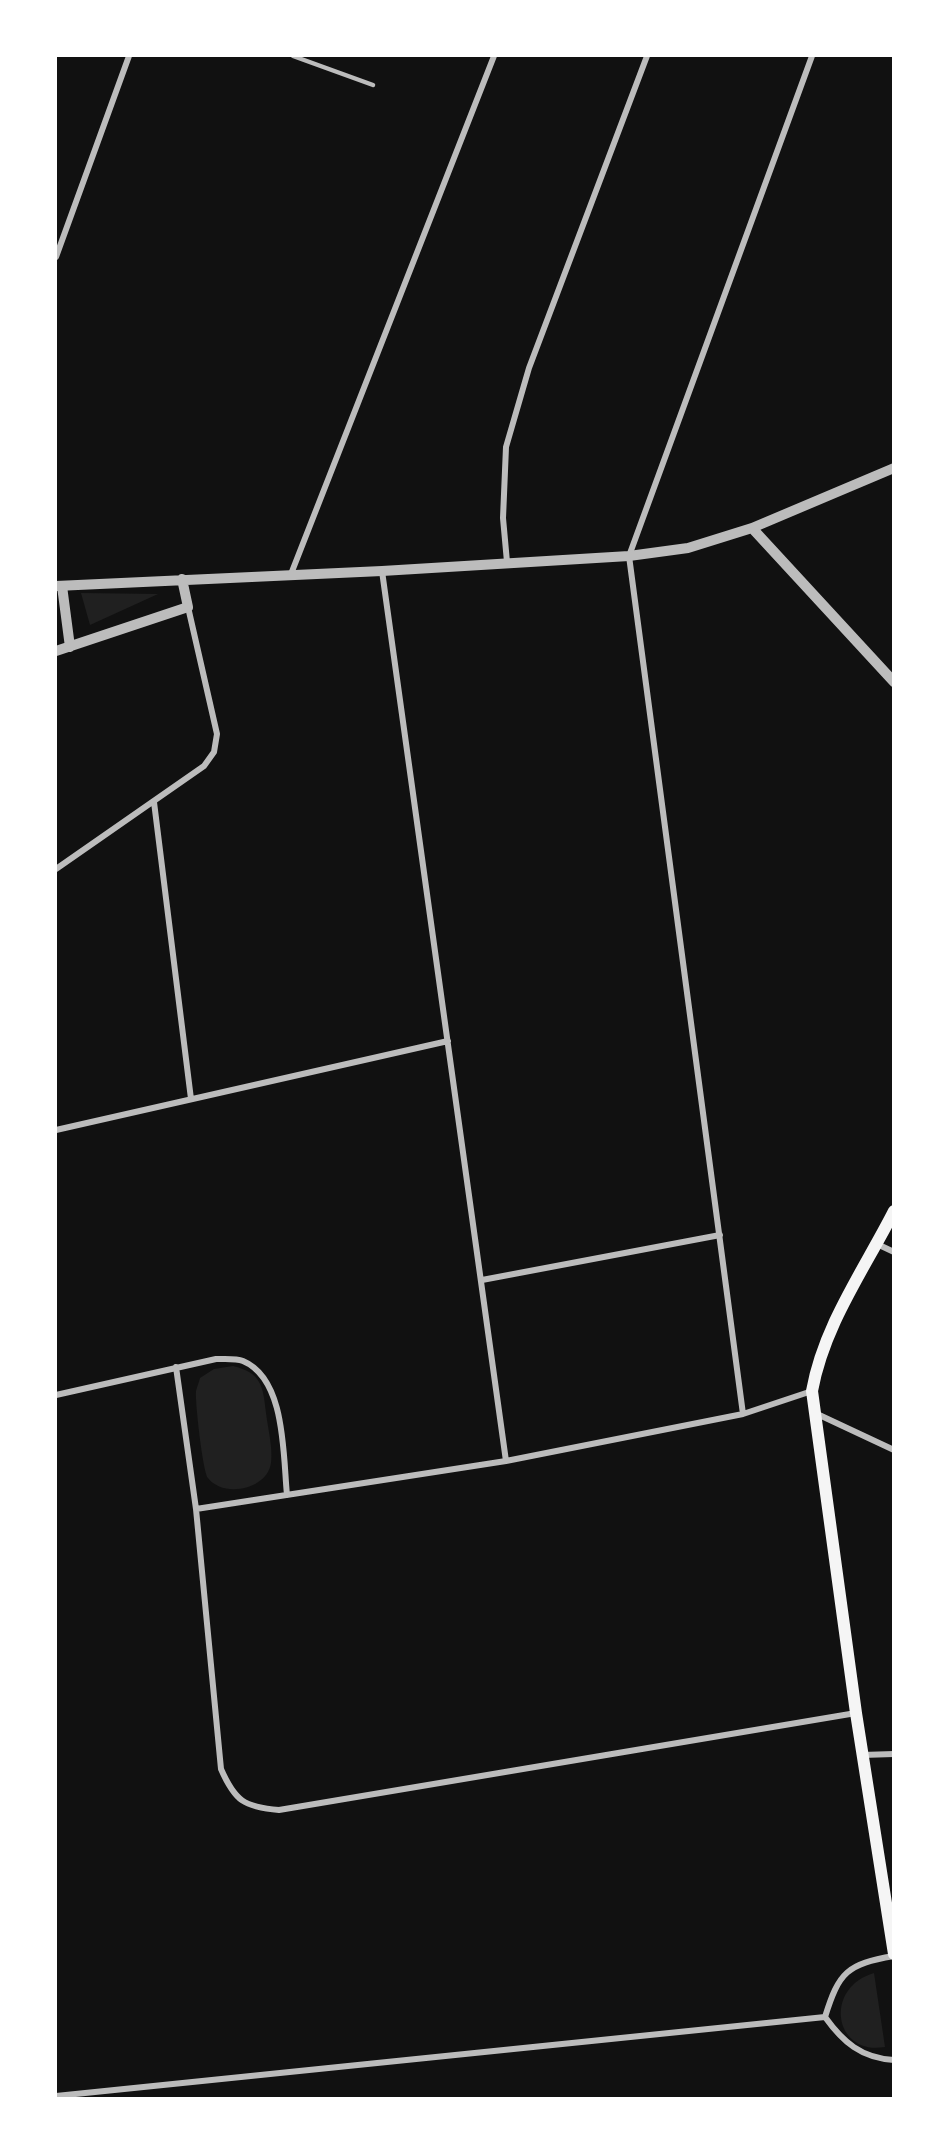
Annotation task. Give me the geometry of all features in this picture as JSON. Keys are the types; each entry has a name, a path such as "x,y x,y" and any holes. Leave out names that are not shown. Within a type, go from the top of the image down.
{"main road":[{"path":"894,1211 831,1325 817,1361 812,1391 862,1755 894,1955"}],"street":[{"path":"56,257 129,56"},
{"path":"291,574 494,56"},
{"path":"507,562 503,518 506,447 529,368 647,56"},
{"path":"743,1414 629,556 812,56"},
{"path":"70,646 59,586 291,574 382,572 507,562 629,556 688,548 752,528 894,468"},
{"path":"752,528 894,682"},
{"path":"382,572 506,1461"},
{"path":"56,869 204,766 214,752 217,734 182,579"},
{"path":"56,651 188,608"},
{"path":"154,802 191,1099"},
{"path":"56,1130 448,1041"},
{"path":"482,1280 720,1235"},
{"path":"877,1244 894,1252"},
{"path":"56,1395 216,1359 242,1360 265,1377 274,1395 280,1422 287,1495"},
{"path":"176,1367 196,1509 221,1769 229,1789 244,1804 279,1809 856,1713"},
{"path":"196,1509 506,1461 743,1414 812,1391"},
{"path":"814,1412 894,1450"},
{"path":"862,1755 894,1754"},
{"path":"825,2016 834,1986 846,1973 857,1964 894,1955"},
{"path":"825,2016 852,2048 878,2059 894,2060"},
{"path":"56,2096 825,2016"}],"lane":[{"path":"293,56 373,85"}],"shaded area":[{"path":"81,593 158,594 90,625"},
{"path":"233,1366 250,1372 262,1388 270,1438 271,1463 262,1480 244,1488 233,1489 215,1484 206,1473 196,1391 200,1378 214,1369"},
{"path":"874,1973 885,2047 868,2047 855,2041 846,2031 841,2019 842,2005 847,1992 858,1981"}]}
